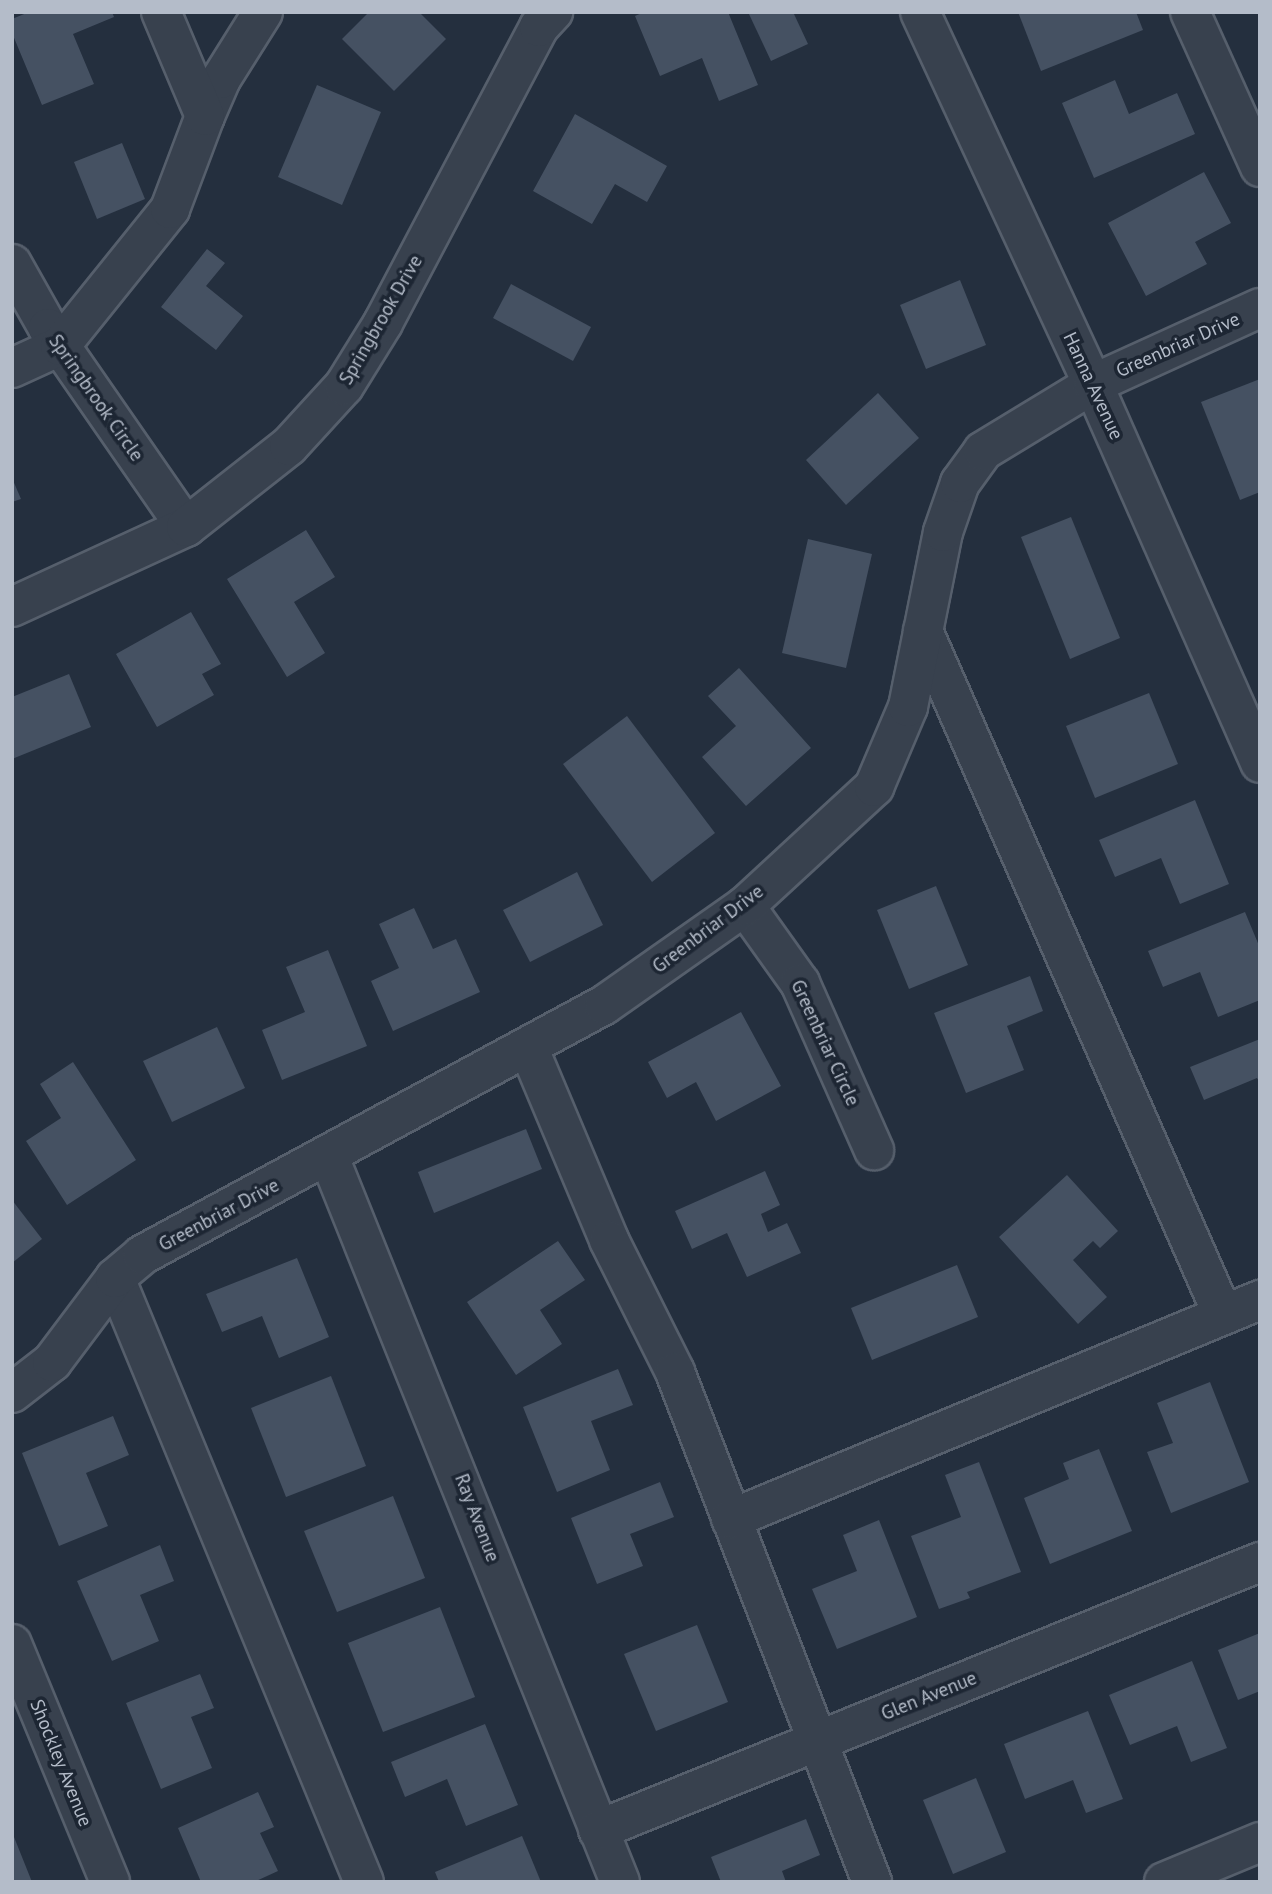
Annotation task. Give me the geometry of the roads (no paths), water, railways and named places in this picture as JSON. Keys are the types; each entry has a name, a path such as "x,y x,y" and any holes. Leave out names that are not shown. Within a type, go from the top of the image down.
{"street":[{"path":"160,12 205,116"},
{"path":"12,368 60,346 170,209 221,79 262,12"},
{"name":"Hanna Avenue","path":"920,12 1093,384 1260,763"},
{"path":"1190,12 1260,167"},
{"name":"Springbrook Drive","path":"12,607 186,527 289,446 344,386 383,323 539,17"},
{"name":"Springbrook Circle","path":"12,264 60,346 186,527"},
{"name":"Greenbriar Drive","path":"12,1394 52,1362 115,1278 142,1255 329,1157 604,1005 745,906 874,787 908,707 943,532 960,484 983,451 1093,384 1260,308"},
{"path":"923,631 1223,1315"},
{"name":"Greenbriar Circle","path":"745,906 800,983 874,1150"},
{"path":"528,1047 610,1240 675,1372 815,1742 872,1882"},
{"name":"Ray Avenue","path":"329,1157 428,1395 620,1882"},
{"path":"115,1278 365,1882"},
{"path":"731,1520 1260,1300"},
{"name":"Glen Avenue","path":"598,1830 1260,1563"},
{"name":"Shockley Avenue","path":"12,1644 110,1882"},
{"path":"1164,1882 1260,1842"}]}
